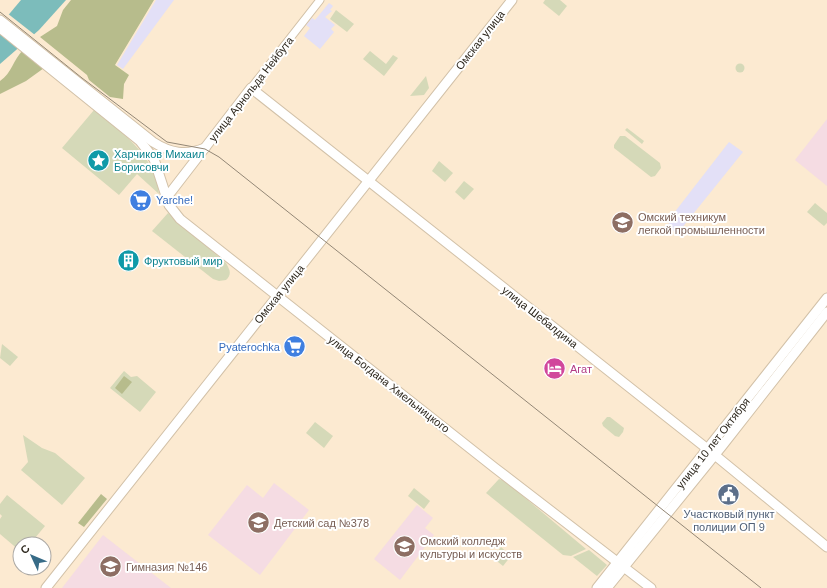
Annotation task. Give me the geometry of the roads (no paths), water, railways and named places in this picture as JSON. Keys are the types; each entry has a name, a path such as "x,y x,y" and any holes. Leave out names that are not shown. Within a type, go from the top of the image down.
{"main road":[{"name":"Омская улица","path":"46,588 370,182 512,0"},
{"path":"0,20 77,85"},
{"path":"0,28 163,149 188,153 207,147"},
{"name":"улица Богдана Хмельницкого","path":"77,85 140,141 154,159 167,197 174,212 180,219 651,588"},
{"name":"улица Арнольда Нейбута","path":"167,197 252,88"},
{"name":"улица Шебалдина","path":"252,88 827,547"},
{"name":"улица 10 лет Октября","path":"711,453 827,298"},
{"name":"улица 10 лет Октября","path":"597,588 621,565 827,312"},
{"name":"улица 10 лет Октября","path":"607,588 621,565"}],"street":[{"name":"улица Арнольда Нейбута","path":"252,88 320,0"}],"water":[{"path":"21,0 66,0 39,30 0,64 0,25"}],"tram line":[{"path":"0,12 82,78 167,142 205,149 219,157 761,588"}],"place":[{"name":"Харчиков Михаил Борисовчи","path":"99,160"},
{"name":"Yarche!","path":"141,200"},
{"name":"Омский техникум легкой промышленности","path":"623,223"},
{"name":"Фруктовый мир","path":"128,261"},
{"name":"Pyaterochka","path":"295,347"},
{"name":"Агат","path":"555,369"},
{"name":"Участковый пункт полиции ОП 9","path":"729,494"},
{"name":"Детский сад №378","path":"259,523"},
{"name":"Омский колледж культуры и искусств","path":"404,547"},
{"name":"Гимназия №146","path":"111,567"}]}
